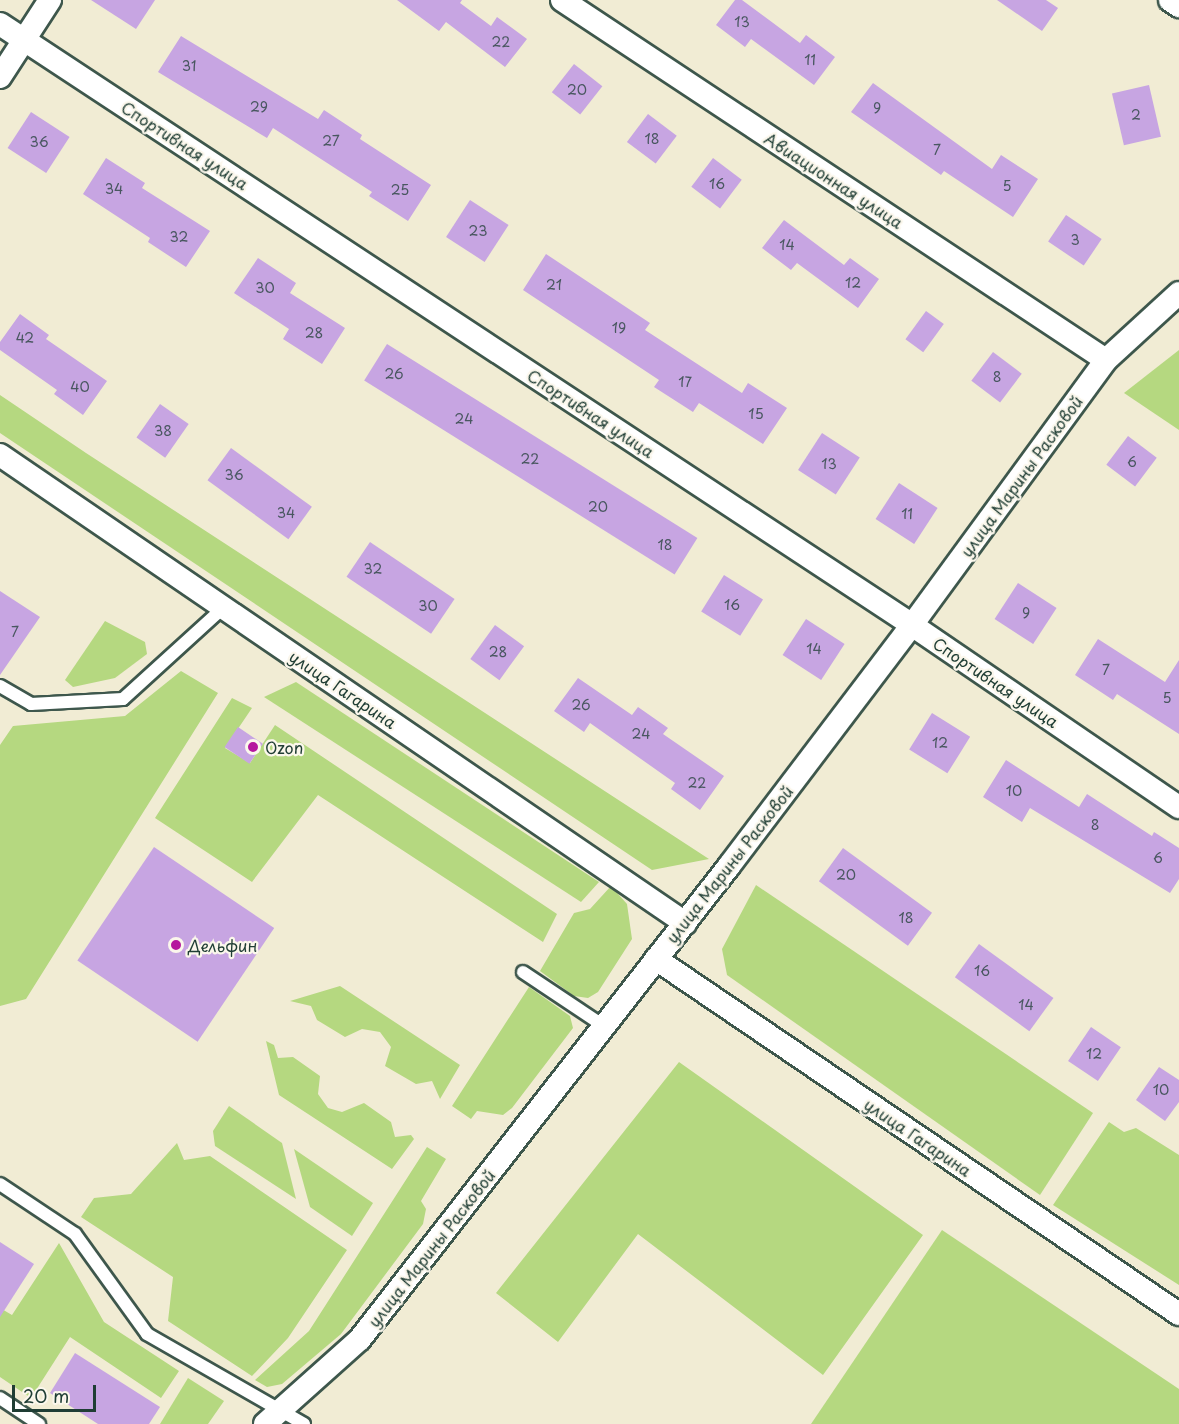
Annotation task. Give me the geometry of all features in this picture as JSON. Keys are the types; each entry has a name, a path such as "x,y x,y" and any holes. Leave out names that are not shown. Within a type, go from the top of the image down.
{"street":[{"path":"0,77 50,0"},
{"name":"Авиационная улица","path":"562,0 1106,360"},
{"path":"1170,0 1179,6"},
{"name":"Спортивная улица","path":"0,24 912,625 1179,807"},
{"name":"улица Марины Расковой","path":"265,1424 360,1339 685,923 912,625 1106,360 1179,293"},
{"name":"улица Гагарина","path":"0,455 685,923"},
{"name":"улица Гагарина","path":"656,959 1179,1314"}],"lane":[{"path":"0,686 32,704 123,699 223,608"},
{"path":"523,972 604,1026"},
{"path":"0,1184 75,1234 147,1334 240,1390 282,1408 304,1424"},
{"path":"0,1398 39,1424"}],"green space":[{"path":"1179,350 1179,430 1124,393"},
{"path":"0,395 709,859 652,870 0,433"},
{"path":"105,621 145,642 147,654 115,678 73,687 65,680"},
{"path":"181,671 218,693 26,999 0,1006 0,745 13,726 125,716"},
{"path":"296,682 599,882 581,902 264,697"},
{"path":"232,698 252,708 225,748 250,763 275,725 557,914 543,942 318,795 252,882 155,818"},
{"path":"756,885 1093,1113 1040,1195 727,975 722,949"},
{"path":"611,886 627,904 632,939 598,992 588,998 574,996 540,971 574,913 590,909"},
{"path":"340,986 460,1065 440,1099 432,1081 416,1084 385,1066 391,1047 380,1032 362,1029 345,1037 317,1020 311,1006 290,1001"},
{"path":"529,987 570,1016 573,1028 512,1108 503,1115 477,1111 471,1119 452,1106"},
{"path":"266,1041 274,1045 278,1058 293,1057 320,1076 318,1094 328,1108 342,1112 364,1103 391,1122 395,1137 411,1135 414,1139 392,1169 279,1095"},
{"path":"679,1062 923,1235 823,1375 638,1234 558,1342 496,1293"},
{"path":"229,1106 282,1143 296,1199 215,1146 213,1131"},
{"path":"1109,1122 1124,1132 1136,1128 1179,1155 1179,1285 1053,1205"},
{"path":"177,1143 184,1160 210,1156 347,1250 288,1338 252,1376 168,1321 173,1277 81,1217 94,1198 131,1194"},
{"path":"427,1147 446,1159 421,1201 426,1209 423,1224 341,1334 282,1384 267,1387 255,1380 309,1331"},
{"path":"294,1149 373,1203 352,1236 310,1207"},
{"path":"942,1230 1179,1389 1179,1424 811,1424"},
{"path":"59,1243 104,1322 179,1371 161,1398 70,1337 31,1398 0,1377 0,1308 12,1315"},
{"path":"188,1378 224,1401 208,1424 160,1424"}],"building":[{"path":"91,0 155,0 136,29"},
{"path":"397,0 462,0 460,3 491,26 497,17 527,39 505,67 446,22 439,31"},
{"path":"735,0 742,0 800,43 806,35 835,57 814,85 751,39 745,47 716,25"},
{"path":"997,0 1046,0 1058,8 1042,31"},
{"path":"181,36 318,119 324,110 362,135 360,139 431,185 408,221 369,196 372,192 273,128 267,138 158,72"},
{"path":"574,64 602,86 580,115 552,92"},
{"path":"873,83 992,169 1001,155 1038,179 1013,217 944,171 941,175 851,112"},
{"path":"1149,85 1161,137 1124,145 1112,94"},
{"path":"31,112 70,137 46,173 8,148"},
{"path":"648,114 677,136 656,164 627,142"},
{"path":"106,158 145,183 142,188 210,231 186,267 148,242 150,238 83,194"},
{"path":"713,158 742,180 720,208 691,187"},
{"path":"470,200 509,225 485,262 446,237"},
{"path":"1066,215 1102,239 1084,266 1048,242"},
{"path":"784,220 844,265 850,258 879,279 858,308 797,263 791,270 762,248"},
{"path":"546,254 650,323 645,330 742,393 748,383 787,408 763,444 699,403 693,412 654,387 659,380 523,290"},
{"path":"258,258 296,283 290,293 345,328 322,364 283,339 289,329 234,293"},
{"path":"926,311 944,324 923,352 905,339"},
{"path":"20,314 49,335 46,339 107,381 83,415 54,394 57,390 0,350 0,342"},
{"path":"387,344 697,538 675,574 364,380"},
{"path":"993,352 1022,374 1000,402 971,381"},
{"path":"160,404 189,424 165,458 136,438"},
{"path":"822,433 860,458 836,494 798,470"},
{"path":"1128,436 1157,458 1135,486 1106,465"},
{"path":"231,448 312,507 288,539 207,480"},
{"path":"899,483 938,508 914,544 876,519"},
{"path":"370,542 455,599 431,634 347,577"},
{"path":"724,575 763,599 740,636 701,611"},
{"path":"1018,583 1057,608 1033,644 995,619"},
{"path":"0,591 40,617 0,675"},
{"path":"806,619 845,644 821,680 783,655"},
{"path":"495,625 524,646 499,680 470,659"},
{"path":"1098,639 1165,682 1179,660 1179,734 1117,694 1113,700 1075,675"},
{"path":"578,678 632,715 638,707 668,728 663,734 724,776 700,810 671,789 675,783 590,723 584,732 554,711"},
{"path":"932,713 970,737 947,773 909,749"},
{"path":"238,727 263,744 249,764 225,747"},
{"path":"1006,760 1079,807 1087,794 1152,836 1154,832 1179,848 1179,879 1170,893 1030,808 1022,822 983,797"},
{"name":"Дельфин","path":"154,847 274,928 198,1042 77,961"},
{"path":"843,848 932,913 908,946 819,881"},
{"path":"979,944 1053,998 1029,1031 955,977"},
{"path":"1091,1027 1121,1047 1098,1081 1068,1061"},
{"path":"1159,1067 1179,1080 1179,1102 1165,1121 1136,1100"},
{"path":"0,1242 34,1264 0,1317"},
{"path":"75,1353 160,1407 149,1424 98,1424 50,1393"}],"place":[{"name":"Ozon","path":"253,747"},
{"name":"Дельфин","path":"176,945"}]}
